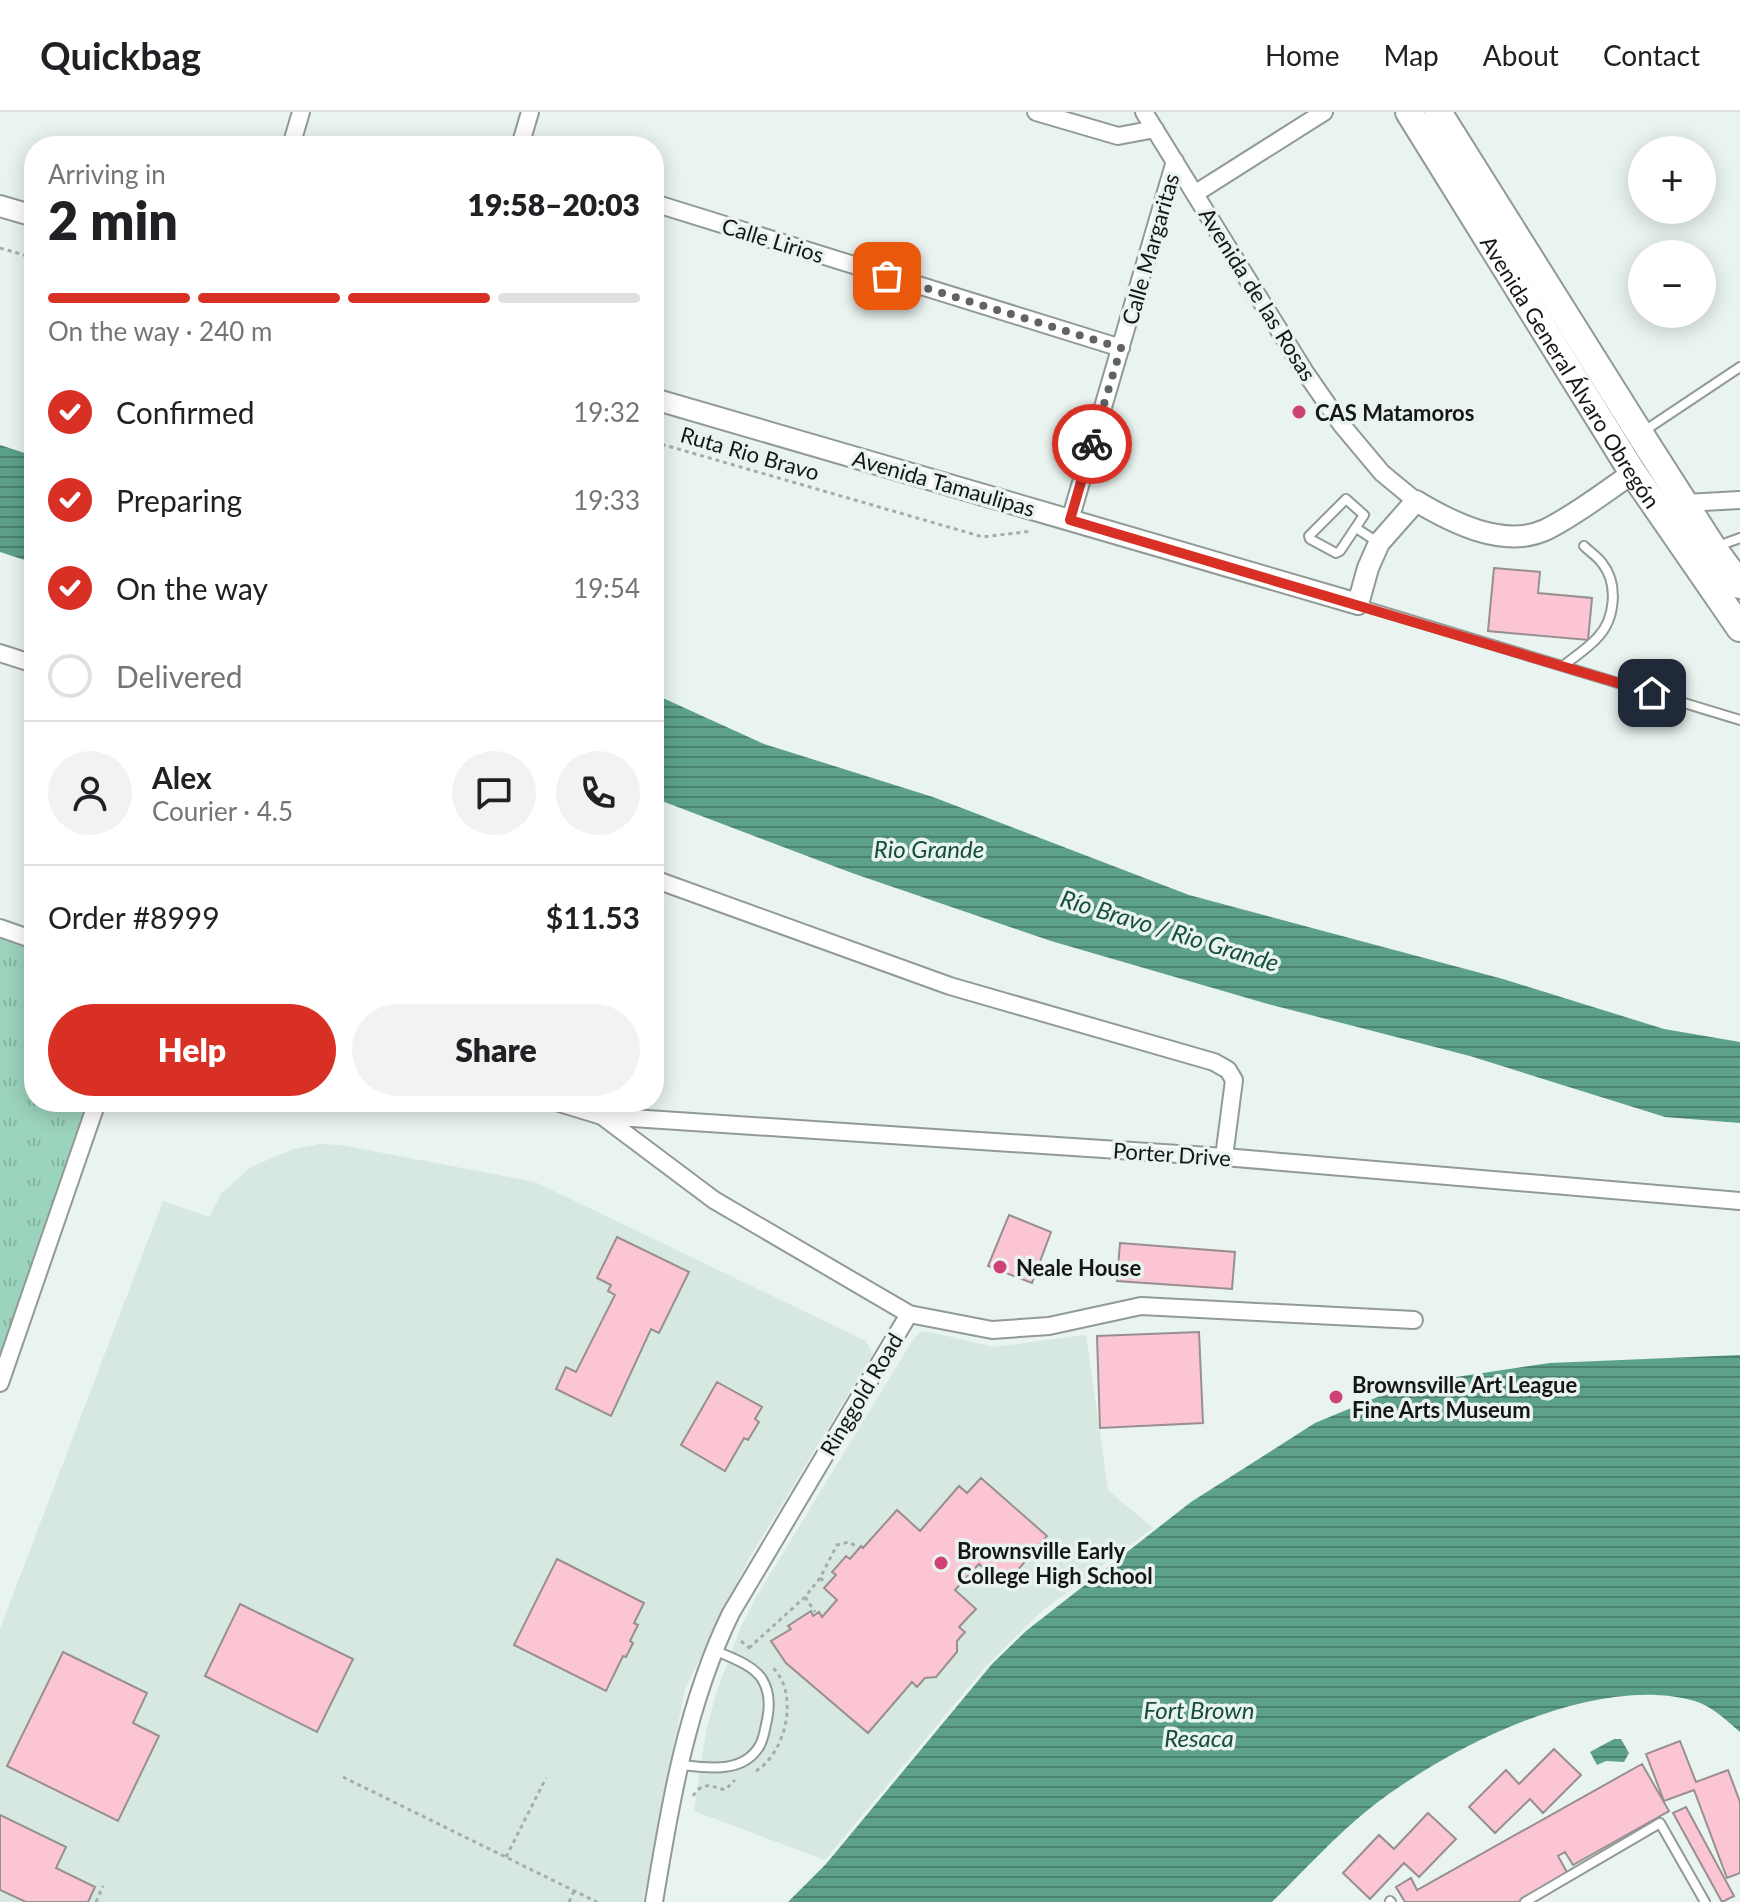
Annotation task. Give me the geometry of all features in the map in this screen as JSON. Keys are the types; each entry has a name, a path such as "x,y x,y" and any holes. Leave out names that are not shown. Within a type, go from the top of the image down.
{"main road":[{"name":"Avenida General Álvaro Obregón","path":"1409,112 1556,324 1640,434 1740,585"},
{"name":"Avenida General Álvaro Obregón","path":"1438,112 1556,324 1633,473 1740,628"}],"street":[{"path":"294,136 301,112"},
{"path":"523,136 530,112"},
{"path":"1036,112 1118,136 1155,129"},
{"name":"Avenida de las Rosas","path":"1144,112 1305,372 1341,424 1382,473 1416,501 1475,529 1498,534 1526,534 1544,530 1633,473"},
{"name":"Calle Margaritas","path":"1196,193 1324,112"},
{"name":"Calle Margaritas","path":"1070,520 1175,161"},
{"path":"0,206 24,213"},
{"name":"Calle Lirios","path":"664,206 1121,348"},
{"name":"Avenida Tamaulipas","path":"664,402 1358,604"},
{"path":"1685,503 1740,500"},
{"path":"1358,604 1379,543 1416,501"},
{"path":"0,653 24,661"},
{"path":"664,883 950,986 1214,1062 1228,1070 1234,1080 1224,1157"},
{"path":"0,928 24,936"},
{"path":"0,1383 94,1112"},
{"path":"589,1112 602,1116 714,1200 909,1314"},
{"name":"Porter Drive","path":"602,1116 1224,1157 1740,1201"},
{"name":"Ringgold Road","path":"654,1902 694,1705 713,1649 909,1314 992,1330 1049,1326 1141,1306 1414,1320"}],"lane":[{"path":"1640,434 1740,367"},
{"path":"1346,499 1364,513 1356,528 1336,553 1310,539 1311,533 1346,499"},
{"path":"1356,528 1379,543"},
{"path":"1713,548 1740,538"},
{"path":"1563,666 1608,625 1613,602 1611,582 1603,564 1584,546"},
{"name":"Avenida Tamaulipas","path":"1358,604 1740,720"},
{"path":"681,1765 728,1768 747,1759 760,1745 769,1713 770,1697 761,1677 744,1664 713,1649"},
{"path":"1525,1902 1660,1823 1705,1902"}],"path":[{"path":"0,248 24,255"},
{"name":"Ruta Rio Bravo","path":"664,445 983,537 1045,530 1070,520"},
{"path":"749,1648 805,1597 820,1578 837,1545 849,1542 857,1547"},
{"path":"820,1578 826,1583"},
{"path":"805,1597 815,1612"},
{"path":"343,1777 597,1902"},
{"path":"506,1857 546,1778"},
{"path":"96,1902 103,1886"},
{"path":"569,1902 574,1891"}],"shaded area":[{"path":"319,1144 341,1145 535,1182 866,1341 871,1350 872,1355 749,1559 685,1689 643,1902 0,1902 0,1629 163,1201 209,1217 221,1194 251,1167 294,1149"},
{"name":"Brownsville Early College High School","path":"920,1332 993,1347 1086,1335 1108,1490 1153,1528 1042,1611 987,1665 825,1860 694,1811 706,1731 740,1629 755,1599"}],"green space":[{"path":"0,929 24,937 24,1112 95,1112 0,1386"}],"water":[{"path":"0,445 24,453 24,560 0,552"},
{"name":"Rio Grande","path":"664,699 764,744 933,797 1189,895 1503,979 1664,1029 1740,1042 1740,1123 1665,1117 1470,1056 1268,1004 1051,941 852,873 664,802"},
{"name":"Fort Brown Resaca","path":"1740,1355 1740,1732 1702,1704 1655,1695 1613,1697 1568,1706 1523,1721 1438,1762 1369,1809 1272,1902 788,1902 826,1864 992,1664 1026,1631 1191,1502 1315,1423 1409,1384 1550,1363"},
{"path":"1614,1739 1621,1739 1629,1753 1624,1762 1606,1761 1597,1765 1590,1752"}],"building":[{"path":"1494,568 1540,572 1538,593 1592,598 1588,640 1488,631"},
{"path":"1009,1215 1051,1232 1032,1283 988,1266"},
{"path":"617,1237 689,1272 659,1333 651,1329 611,1416 556,1389 566,1367 576,1372 615,1295 608,1291 611,1285 597,1278"},
{"path":"1120,1243 1235,1252 1232,1289 1117,1281"},
{"path":"1199,1332 1203,1423 1100,1428 1097,1336"},
{"path":"717,1382 762,1407 755,1419 759,1422 748,1440 744,1438 725,1471 681,1445"},
{"path":"981,1478 1047,1536 1004,1586 979,1564 955,1590 976,1609 959,1627 965,1632 957,1641 957,1652 936,1677 925,1678 917,1687 912,1682 868,1733 786,1663 771,1641 811,1611 813,1616 819,1612 822,1617 837,1600 824,1588 836,1575 832,1572 846,1556 850,1559 861,1546 863,1548 897,1510 920,1531 959,1486 967,1493"},
{"path":"557,1559 644,1603 634,1623 638,1625 630,1641 633,1643 606,1691 514,1645"},
{"path":"240,1604 353,1659 317,1732 205,1676"},
{"path":"63,1652 147,1693 133,1723 159,1736 118,1821 7,1766"},
{"path":"1680,1741 1696,1782 1728,1770 1740,1802 1740,1873 1727,1878 1694,1790 1664,1801 1646,1754"},
{"path":"1554,1749 1581,1775 1543,1813 1530,1799 1495,1833 1469,1807 1506,1770 1519,1784"},
{"path":"1642,1764 1669,1811 1573,1865 1565,1852 1558,1856 1568,1874 1518,1902 1405,1902 1396,1887 1411,1878 1417,1890"},
{"path":"1686,1807 1734,1896 1722,1902 1673,1813"},
{"path":"1428,1813 1456,1839 1419,1877 1404,1863 1370,1899 1343,1873 1379,1835 1394,1849"},
{"path":"0,1815 66,1847 56,1868 95,1887 88,1902 26,1902 0,1890"}],"way so far":[{"path":"887,276 1121,348 1092,444"}],"place":[{"name":"CAS Matamoros","path":"1299,412"},
{"name":"Neale House","path":"1000,1267"},
{"name":"Brownsville Art League Fine Arts Museum","path":"1336,1397"},
{"name":"Brownsville Early College High School","path":"941,1563"}],"route":[{"path":"1092,444 1070,520 1652,693"}],"water label":[{"name":"Río Bravo / Rio Grande","path":"1170,930"}]}
